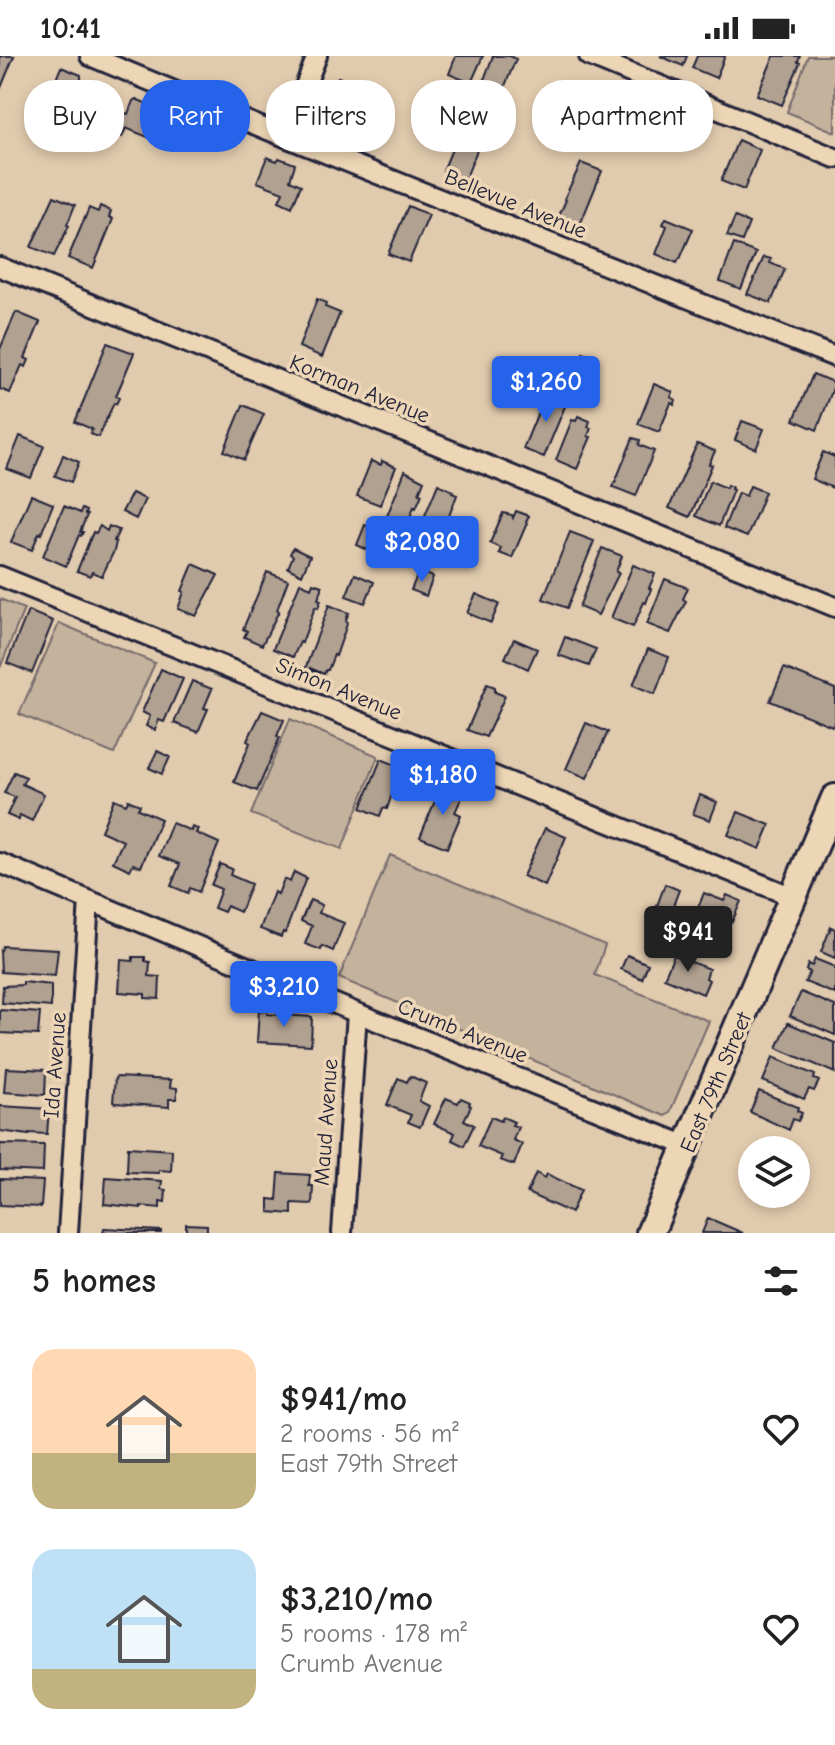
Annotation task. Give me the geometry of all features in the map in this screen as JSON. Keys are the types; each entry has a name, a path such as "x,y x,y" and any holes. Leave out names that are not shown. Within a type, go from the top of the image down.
{"main road":[{"name":"East 79th Street","path":"650,1233 835,798"}],"street":[{"name":"Bellevue Avenue","path":"90,56 266,129"},
{"path":"308,80 317,56"},
{"path":"589,56 835,158"},
{"name":"Bellevue Avenue","path":"322,152 835,357"},
{"name":"Korman Avenue","path":"0,267 835,607"},
{"name":"Simon Avenue","path":"0,576 793,897"},
{"name":"Crumb Avenue","path":"0,863 357,1013 687,1146"},
{"name":"Ida Avenue","path":"68,1233 89,900"},
{"name":"Maud Avenue","path":"342,1233 357,1013"}],"shaded area":[{"path":"808,56 835,56 835,132 787,112"},
{"path":"0,599 24,609 0,668"},
{"path":"59,623 155,663 114,754 19,714"},
{"path":"290,719 378,756 342,849 251,814"},
{"path":"390,855 605,945 595,975 709,1021 670,1112 665,1116 339,978"}],"building":[{"path":"0,56 14,56 0,90"},
{"path":"456,56 483,56 472,80 449,74"},
{"path":"493,56 516,59 507,80 484,80"},
{"path":"660,56 687,56 683,66"},
{"path":"697,56 725,56 716,78 692,68"},
{"path":"774,56 800,56 800,63 782,105 757,95"},
{"path":"61,67 81,75 81,80 56,80"},
{"path":"133,101 140,101 140,134 126,128 124,132 124,112 128,114"},
{"path":"738,140 760,150 744,190 721,181"},
{"path":"451,152 476,152 465,180 443,171"},
{"path":"267,157 295,164 290,180 301,185 292,207 279,201 283,192 257,182"},
{"path":"581,163 602,171 580,225 559,216"},
{"path":"54,196 75,205 69,226 54,256 31,247"},
{"path":"100,206 111,211 109,217 113,219 93,268 68,258 89,208 98,212"},
{"path":"408,206 429,215 409,262 388,254"},
{"path":"735,217 749,223 742,241 727,236"},
{"path":"666,218 693,229 677,263 656,254 667,226 663,224"},
{"path":"734,244 756,253 741,289 720,281"},
{"path":"764,257 785,269 771,303 747,294"},
{"path":"317,299 326,303 325,307 340,313 322,357 299,347"},
{"path":"16,312 40,322 25,358 29,360 26,367 22,365 10,393 0,389 0,349"},
{"path":"107,343 134,353 116,396 119,398 98,437 90,434 92,429 75,422"},
{"path":"583,353 596,359 587,380 567,369 571,361 578,364"},
{"path":"813,374 835,383 817,430 794,420"},
{"path":"654,384 673,392 671,397 676,400 674,405 671,403 659,432 638,424"},
{"path":"547,390 568,399 544,457 523,449"},
{"path":"243,405 264,414 244,460 224,451"},
{"path":"578,416 590,421 588,436 591,437 577,469 556,460 572,420 576,421"},
{"path":"742,421 764,429 756,449 735,440"},
{"path":"20,436 44,446 31,478 7,469"},
{"path":"633,438 640,440 639,445 654,451 636,496 613,487"},
{"path":"697,444 715,451 690,517 669,508"},
{"path":"823,452 835,457 835,489 812,479"},
{"path":"63,455 79,462 71,482 55,476"},
{"path":"371,461 381,465 382,461 396,467 380,505 357,496"},
{"path":"405,471 424,481 419,493 422,494 405,529 385,521"},
{"path":"710,481 726,488 727,485 733,490 719,526 696,516"},
{"path":"438,484 457,495 442,534 421,525"},
{"path":"750,486 765,492 747,537 724,528 738,493 746,496"},
{"path":"132,493 145,499 136,519 122,512"},
{"path":"31,495 53,504 32,550 11,542"},
{"path":"64,506 80,513 82,509 87,515 80,532 83,532 66,566 43,556"},
{"path":"516,511 529,516 512,558 499,553 501,548 490,543 503,513 513,518"},
{"path":"365,525 379,531 370,551 357,545"},
{"path":"100,526 107,531 109,526 119,530 114,551 102,576 92,572 90,576 77,571 93,532 96,533"},
{"path":"570,532 594,541 567,608 543,599"},
{"path":"293,548 310,556 302,575 288,568"},
{"path":"602,548 622,556 616,572 619,573 598,615 579,607"},
{"path":"193,564 218,575 196,616 178,609"},
{"path":"633,565 655,574 646,603 633,627 611,618"},
{"path":"419,571 433,577 426,596 411,590"},
{"path":"267,572 288,580 279,611 262,645 244,637 247,631 243,629"},
{"path":"355,574 374,582 365,603 346,596"},
{"path":"665,579 688,588 683,599 686,601 670,633 647,624"},
{"path":"300,583 311,588 313,583 322,586 318,599 321,600 293,657 273,649"},
{"path":"476,594 499,604 491,623 467,613"},
{"path":"329,605 349,613 336,656 328,670 324,674 310,668 319,674 318,678 304,672"},
{"path":"28,611 53,621 32,673 7,663"},
{"path":"565,637 596,649 589,666 558,655"},
{"path":"514,639 537,649 528,669 505,658"},
{"path":"648,649 669,657 655,694 633,685"},
{"path":"784,668 835,689 835,720 832,726 770,701"},
{"path":"161,669 183,679 164,722 159,720 155,730 146,726 150,716 142,712"},
{"path":"192,681 212,689 198,732 174,723"},
{"path":"487,684 505,696 486,737 467,730"},
{"path":"262,711 284,720 257,791 234,782 250,743 247,741"},
{"path":"586,723 608,732 587,778 566,769"},
{"path":"157,751 170,757 162,774 149,768"},
{"path":"381,759 401,767 387,809 383,808 380,816 361,808"},
{"path":"14,772 26,777 22,784 44,794 32,821 20,815 19,820 7,815 15,797 4,793"},
{"path":"442,784 463,795 455,812 461,815 447,848 420,837"},
{"path":"700,795 717,802 710,820 693,814"},
{"path":"114,799 140,805 138,809 161,819 141,867 133,864 130,870 113,862 123,841 101,831"},
{"path":"738,812 770,825 760,849 728,835"},
{"path":"172,823 191,831 192,827 198,829 196,833 219,843 199,892 190,888 188,893 171,886 180,864 159,856"},
{"path":"545,828 566,837 545,886 523,876"},
{"path":"220,864 232,869 230,875 251,884 240,912 227,906 224,912 214,908 221,889 211,885"},
{"path":"294,872 306,878 285,933 281,937 260,929 274,892 278,894 284,879 290,882"},
{"path":"665,884 679,890 671,911 657,906"},
{"path":"704,893 724,901 727,895 741,901 724,932 693,920"},
{"path":"310,900 322,905 319,913 344,923 333,951 305,944 312,926 301,921"},
{"path":"831,927 835,929 835,958 821,952"},
{"path":"3,946 58,949 55,976 1,972 0,952"},
{"path":"627,955 648,964 642,979 621,969"},
{"path":"674,955 709,969 706,978 709,980 703,994 664,978"},
{"path":"133,957 145,957 145,961 150,962 149,976 160,977 159,999 145,998 145,994 119,992 121,960 133,961"},
{"path":"815,959 835,967 835,994 805,982 810,972 806,970 808,964 812,966"},
{"path":"23,982 51,985 51,1007 2,1003 3,986 23,985"},
{"path":"801,992 835,1006 835,1035 790,1016"},
{"path":"0,1010 40,1013 38,1035 0,1033"},
{"path":"259,1010 267,1011 267,1014 312,1017 311,1045 257,1042"},
{"path":"788,1023 835,1043 835,1073 777,1048"},
{"path":"773,1057 815,1075 814,1079 819,1081 814,1091 809,1089 804,1099 763,1081"},
{"path":"6,1068 46,1070 45,1095 4,1092"},
{"path":"410,1076 426,1083 419,1101 429,1106 420,1127 408,1122 411,1115 387,1105 398,1078 407,1082"},
{"path":"117,1077 171,1080 170,1087 177,1088 177,1099 169,1099 169,1107 115,1103"},
{"path":"759,1091 798,1107 797,1111 802,1113 798,1121 793,1119 789,1130 750,1112"},
{"path":"446,1098 458,1103 461,1098 470,1102 464,1120 474,1125 464,1146 452,1140 455,1133 434,1124"},
{"path":"0,1106 49,1109 47,1134 0,1131"},
{"path":"491,1117 501,1121 503,1117 518,1127 513,1140 522,1144 514,1165 478,1146"},
{"path":"0,1144 44,1145 43,1172 0,1170"},
{"path":"128,1147 172,1150 171,1171 127,1172"},
{"path":"279,1173 310,1175 312,1204 292,1203 292,1214 269,1212 269,1199 277,1200"},
{"path":"536,1173 545,1178 547,1174 581,1190 571,1213 527,1193"},
{"path":"106,1177 162,1181 161,1189 166,1190 165,1202 160,1201 160,1208 104,1204"},
{"path":"0,1179 43,1181 41,1207 0,1205"},
{"path":"708,1218 743,1233 702,1233"},
{"path":"186,1224 207,1225 207,1233 186,1233"},
{"path":"104,1228 161,1231 161,1233 103,1233"}]}
